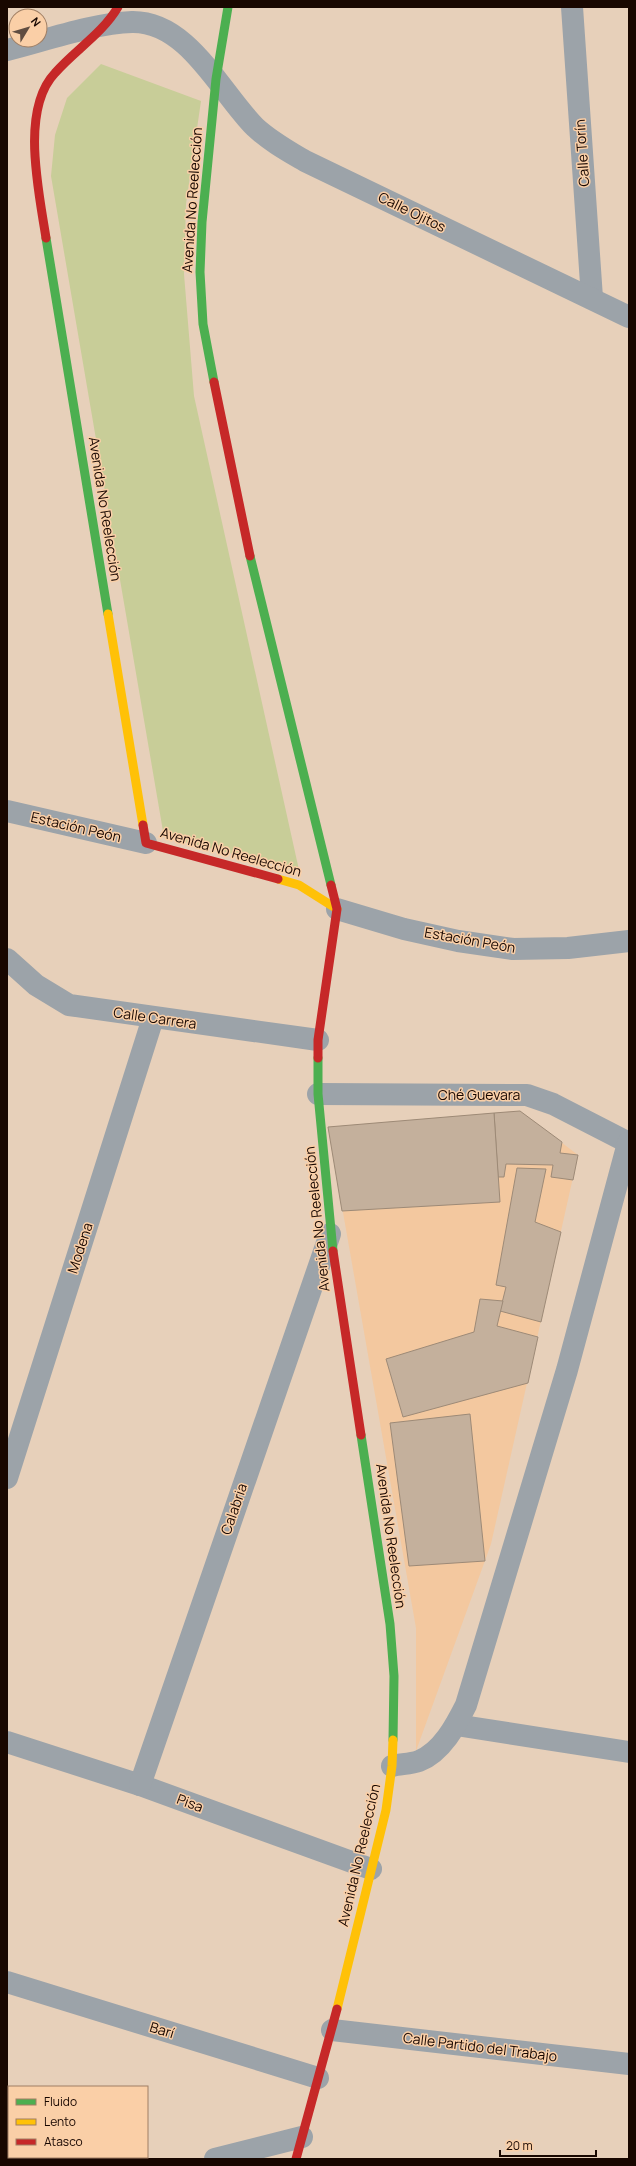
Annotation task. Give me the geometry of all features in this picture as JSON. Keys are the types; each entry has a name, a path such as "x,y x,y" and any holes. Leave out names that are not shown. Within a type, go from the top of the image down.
{"street":[{"name":"Avenida No Reelección","path":"118,7 103,26 50,77 41,92 35,134 44,224 146,843 299,885 337,909"},
{"name":"Avenida No Reelección","path":"228,7 216,79 202,222 200,272 203,324 216,395 248,547 337,909 318,1040 318,1094 330,1234 390,1624 394,1676 392,1766 386,1810 332,2030 296,2159"},
{"name":"Calle Torín","path":"572,7 592,298"},
{"name":"Calle Ojitos","path":"7,50 103,26 132,22 154,26 175,36 194,53 216,79 234,104 256,127 280,146 312,164 629,317"},
{"name":"Estación Peón","path":"7,811 146,843"},
{"name":"Estación Peón","path":"337,909 404,929 458,941 513,949 568,948 629,940"},
{"name":"Calle Carrera","path":"7,959 36,985 69,1005 318,1040"},
{"name":"Modena","path":"7,1478 153,1018"},
{"name":"Ché Guevara","path":"318,1094 527,1095 553,1104 629,1143"},
{"path":"392,1766 419,1761 434,1753 456,1725 466,1705 567,1370 629,1143"},
{"name":"Calabria","path":"140,1785 330,1234"},
{"path":"456,1725 629,1752"},
{"name":"Pisa","path":"7,1742 140,1785 371,1870"},
{"name":"Barí","path":"7,1982 318,2078"},
{"name":"Calle Partido del Trabajo","path":"332,2030 629,2064"},
{"path":"215,2159 302,2137"}],"shaded area":[{"path":"520,1111 578,1155 491,1544 416,1751 416,1628 328,1127"}],"green space":[{"path":"101,64 201,101 186,204 184,274 194,396 299,870 164,837 51,176 55,135 67,98"}],"building":[{"path":"520,1111 562,1142 560,1153 578,1155 573,1180 551,1177 553,1165 506,1164 504,1177 498,1177 494,1113"},
{"path":"494,1113 500,1202 342,1211 328,1127"},
{"path":"517,1168 546,1169 535,1222 561,1232 541,1322 500,1311 506,1287 496,1285"},
{"path":"480,1299 503,1301 497,1326 538,1337 528,1383 403,1417 386,1359 474,1332"},
{"path":"470,1414 485,1561 409,1566 390,1423"}],"traffic: fast":[{"path":"214,382 203,324 200,272 202,222 216,79 228,7"},
{"path":"46,238 108,614"},
{"path":"250,556 331,885"},
{"path":"318,1058 318,1094 333,1251"},
{"path":"361,1435 390,1624 394,1676 393,1740"}],"traffic: slow":[{"path":"108,614 143,825"},
{"path":"278,879 299,885 337,909"},
{"path":"337,2009 386,1810 392,1766 393,1740"}],"traffic: jam":[{"path":"46,238 35,152 35,129 38,108 44,89 55,73 96,34 112,17 118,7"},
{"path":"214,382 250,556"},
{"path":"143,825 146,843 278,879"},
{"path":"318,1058 318,1040 337,909 331,885"},
{"path":"333,1251 361,1435"},
{"path":"296,2159 337,2009"}]}
